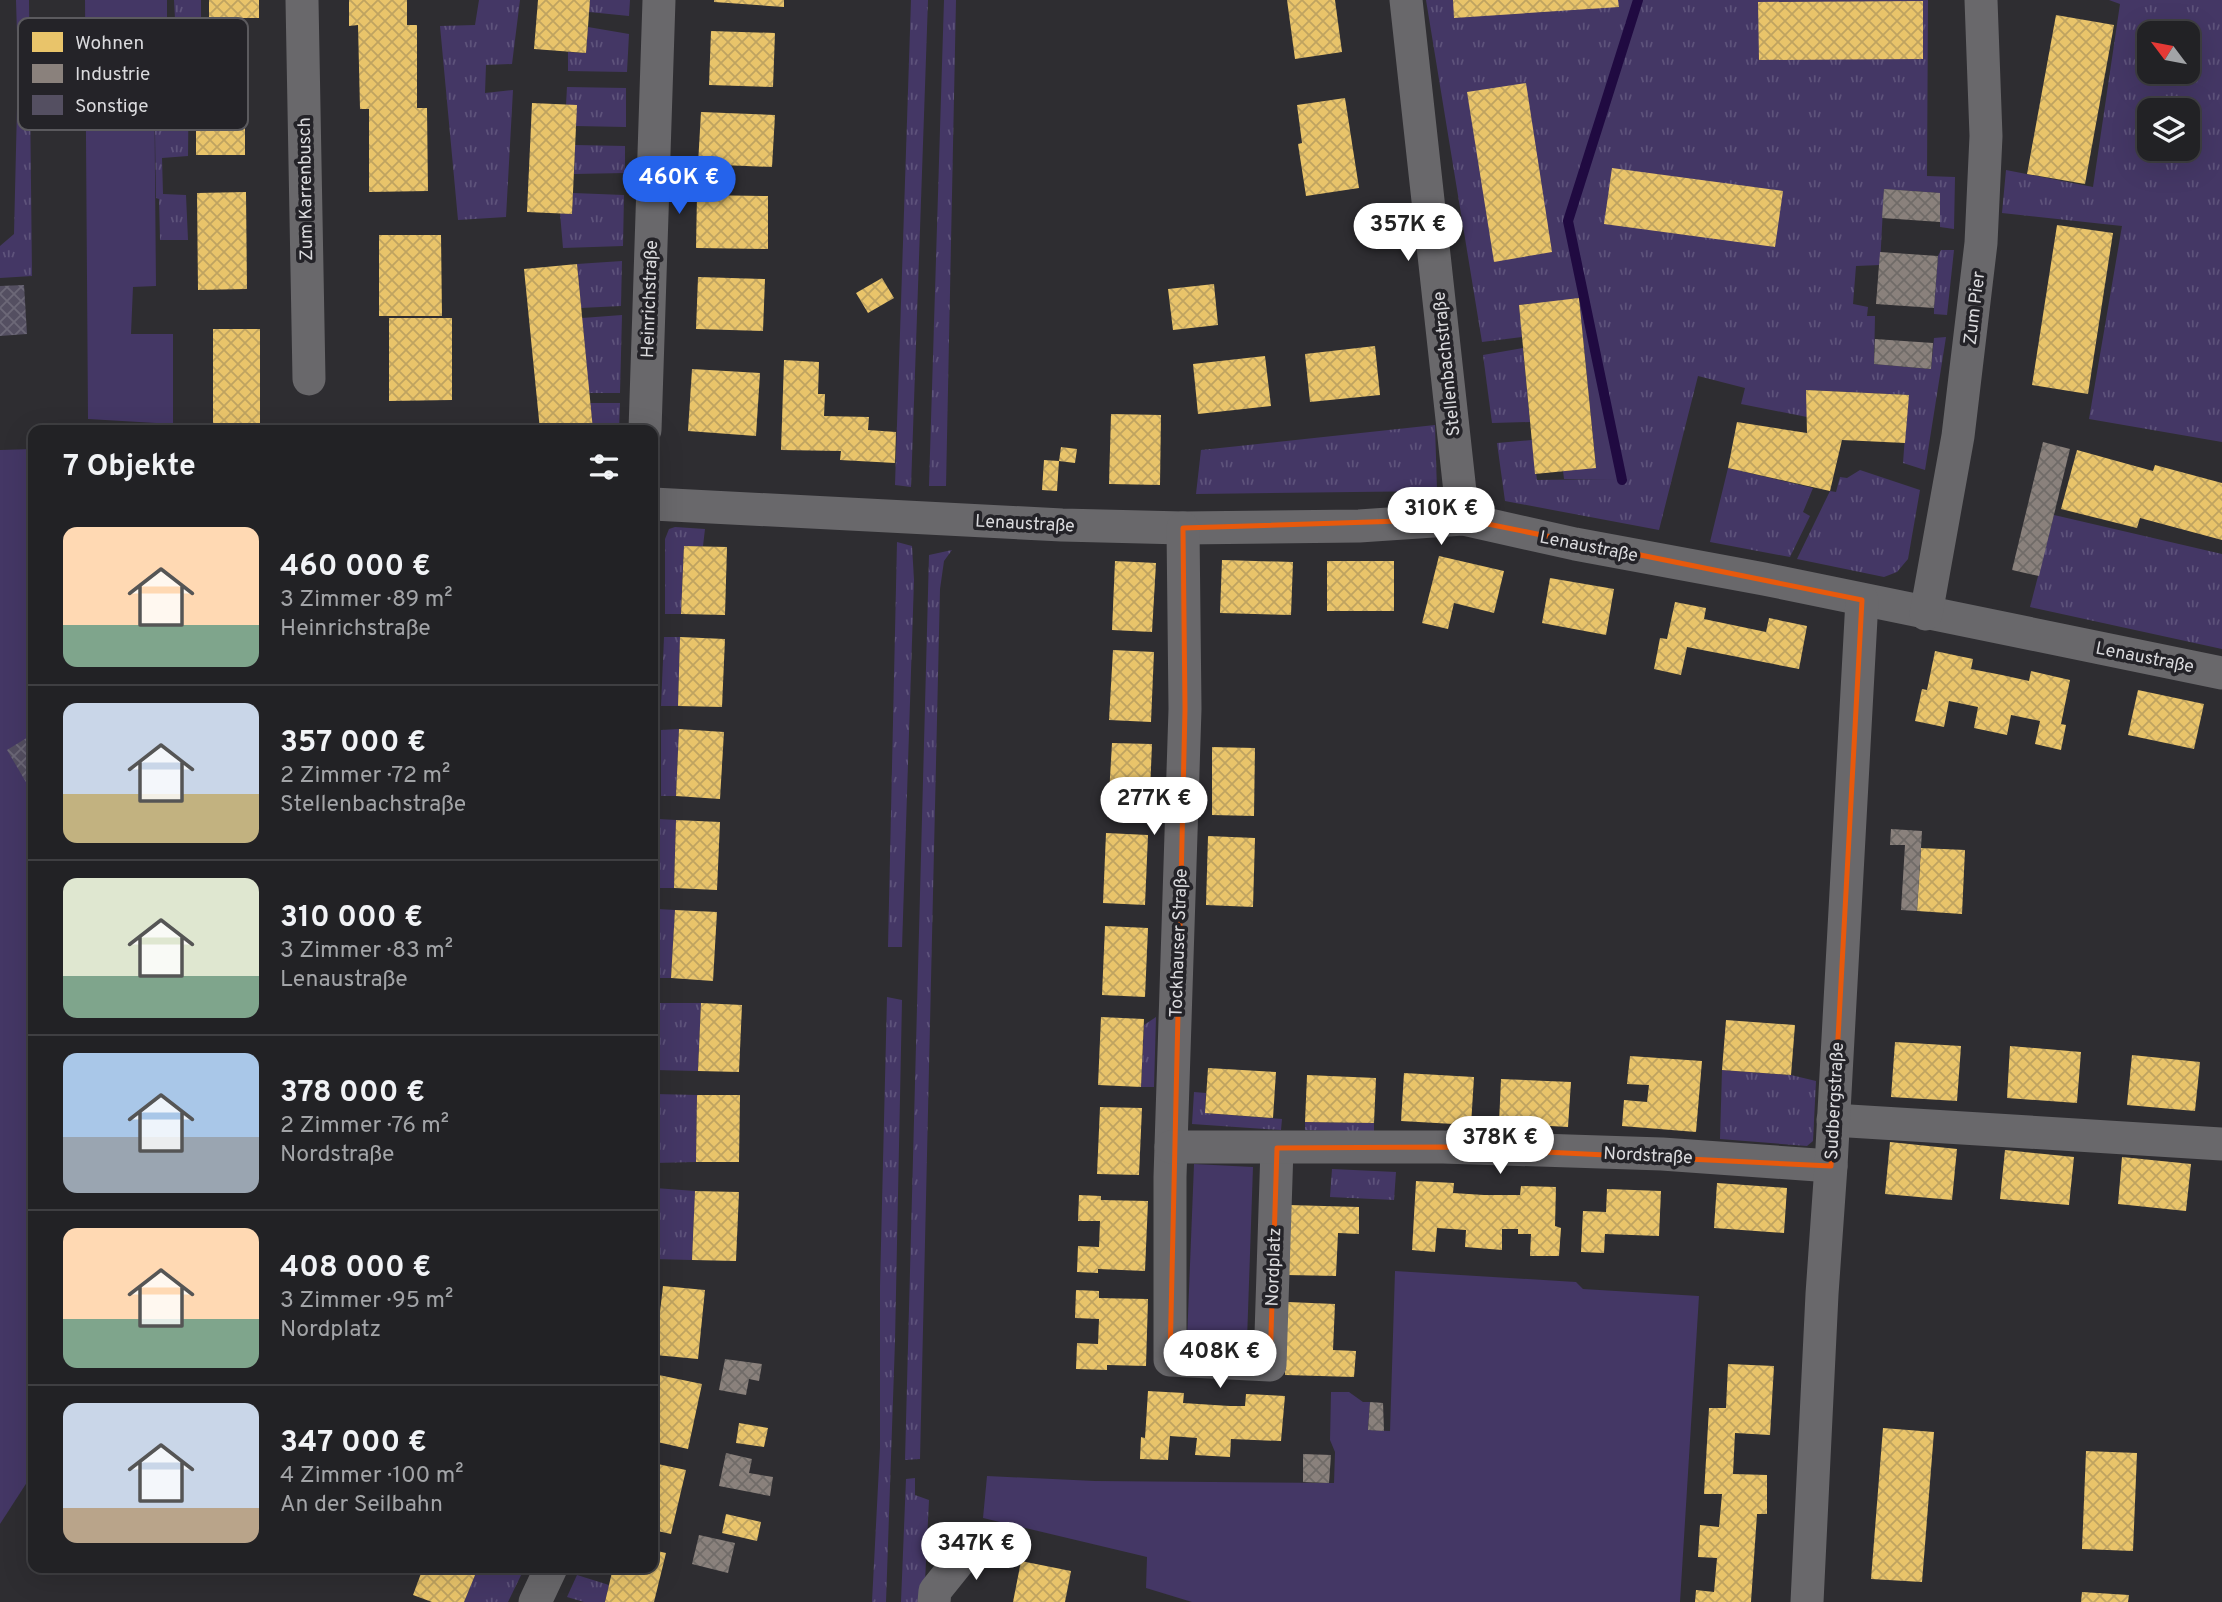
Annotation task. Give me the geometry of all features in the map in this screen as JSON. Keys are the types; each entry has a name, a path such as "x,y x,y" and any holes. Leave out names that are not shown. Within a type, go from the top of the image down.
{"street":[{"name":"Zum Karrenbusch","path":"302,0 309,379"},
{"name":"Heinrichstraße","path":"645,425 659,0"},
{"name":"Stellenbachstraße","path":"1406,0 1463,519"},
{"name":"Zum Pier","path":"1926,614 1958,436 1982,243 1986,136 1981,0"},
{"name":"Lenaustraße","path":"658,504 1062,525 1183,528 1359,526 1463,519 2222,673"},
{"name":"Tockhauser Straße","path":"1171,1147 1185,709 1183,528"},
{"name":"Sudbergstraße","path":"1807,1602 1862,600"},
{"path":"1833,1121 2222,1144"},
{"name":"Nordstraße","path":"1171,1147 1457,1147 1662,1154 1831,1166"},
{"name":"Nordplatz","path":"1171,1147 1170,1360 1270,1365 1277,1149"},
{"path":"934,1602 934,1591 972,1545"},
{"path":"535,1602 549,1573"}],"highlighted area":[{"path":"1463,519 1862,600 1831,1166 1443,1147 1277,1148 1270,1365 1170,1360 1185,709 1183,528"}],"green space":[{"path":"16,0 29,0 29,18 18,18 18,66"},
{"path":"85,0 167,0 167,17 85,18"},
{"path":"174,0 201,0 201,18 175,18"},
{"path":"479,0 520,0 512,64 486,65 485,93 513,90 506,217 458,220 440,26 475,25"},
{"path":"590,0 630,0 629,16 589,12"},
{"path":"911,0 928,0 911,487 895,485"},
{"path":"944,0 956,0 946,486 929,486"},
{"path":"1426,0 1928,0 1927,176 1955,177 1954,229 1940,227 1940,193 1884,189 1880,265 1856,266 1853,304 1868,307 1867,316 1875,316 1874,364 1931,369 1934,338 1946,337 1925,470 1903,463 1908,395 1807,390 1807,417 1741,404 1745,388 1698,376 1659,530 1505,501 1497,443 1532,440 1537,480 1622,479 1579,299 1519,305 1522,337 1482,342"},
{"path":"2109,0 2222,0 2222,442 2089,419 2122,226 2002,213 2006,170 2093,187 2120,4"},
{"path":"588,27 629,34 627,72 568,71 568,52 586,53"},
{"path":"18,66 18,130 30,130 32,276 0,278 0,246 14,234"},
{"path":"567,87 626,88 626,127 576,126 566,105"},
{"path":"86,130 155,130 156,286 133,287 131,334 173,334 173,424 88,419"},
{"path":"155,130 188,130 188,156 162,158 163,194 186,195 188,240 160,240 159,199 156,198"},
{"path":"575,145 625,146 625,173 574,174"},
{"path":"573,193 624,195 623,246 563,248 560,213 572,214"},
{"path":"1941,250 1954,250 1947,315 1934,314 1938,256"},
{"path":"622,261 621,306 581,308 577,264"},
{"path":"1579,299 1622,480 1564,479 1563,471 1596,467"},
{"path":"622,315 620,393 589,393 582,318"},
{"path":"1523,348 1530,422 1492,423 1483,355"},
{"path":"590,403 620,403 619,425 592,425"},
{"path":"1435,425 1437,491 1196,494 1201,450"},
{"path":"28,449 28,1481 0,1524 0,450"},
{"path":"1728,468 1813,488 1803,512 1810,516 1790,557 1710,542"},
{"path":"1860,470 1920,490 1908,559 1897,572 1884,577 1797,559 1830,491 1836,492 1840,477 1847,478"},
{"path":"2054,515 2222,554 2222,649 2030,607"},
{"path":"669,529 705,529 703,546 684,546 681,614 665,614 665,539"},
{"path":"897,542 912,546 914,580 902,947 888,947"},
{"path":"952,550 944,561 940,589 920,1459 905,1460 929,555"},
{"path":"664,637 680,637 678,706 661,706"},
{"path":"679,729 676,796 661,796 661,730"},
{"path":"659,819 676,820 674,888 659,888"},
{"path":"658,909 675,910 671,978 658,978"},
{"path":"887,997 902,1000 895,1341 886,1602 872,1602 880,1448 880,1286"},
{"path":"658,1003 701,1003 698,1071 658,1070"},
{"path":"1156,1017 1154,1087 1141,1087 1144,1025"},
{"path":"1722,1070 1791,1075 1816,1081 1813,1141 1807,1146 1720,1139"},
{"path":"1194,1092 1206,1093 1205,1113 1282,1119 1281,1130 1192,1124"},
{"path":"658,1094 697,1095 696,1162 658,1163"},
{"path":"1305,1122 1374,1123 1374,1132 1305,1130"},
{"path":"1194,1164 1253,1167 1247,1341 1187,1340"},
{"path":"1332,1169 1396,1172 1394,1200 1330,1197"},
{"path":"658,1188 695,1191 692,1260 658,1259"},
{"path":"1395,1271 1576,1282 1583,1289 1699,1296 1680,1602 1192,1602 1146,1588 1147,1557 983,1518 987,1476 1095,1481 1334,1483 1335,1452 1330,1440 1331,1392 1349,1392 1363,1402 1370,1402 1368,1430 1390,1431"},
{"path":"915,1478 915,1495 929,1500 924,1602 901,1602 906,1479"},
{"path":"476,1573 522,1573 508,1602 464,1602"},
{"path":"577,1575 609,1585 605,1602 584,1602 567,1597"}],"building: Wohnen":[{"path":"209,0 259,0 259,18 209,18"},
{"path":"349,0 407,0 407,25 417,25 417,108 427,108 428,191 369,192 369,109 360,109 358,25 349,26"},
{"path":"538,0 590,0 586,53 534,49"},
{"path":"784,0 784,7 714,2"},
{"path":"1287,0 1335,0 1342,52 1295,59"},
{"path":"1453,0 1618,0 1619,7 1454,18"},
{"path":"1923,1 1923,59 1759,60 1758,2"},
{"path":"2056,15 2114,25 2085,184 2027,174"},
{"path":"711,31 775,33 773,87 709,85"},
{"path":"1526,83 1552,252 1494,262 1467,92"},
{"path":"1345,98 1359,188 1306,196 1298,144 1302,143 1297,105"},
{"path":"532,103 577,105 572,214 527,212"},
{"path":"701,112 775,115 772,167 698,164"},
{"path":"196,130 245,130 245,155 196,155"},
{"path":"1612,168 1783,191 1775,247 1604,224"},
{"path":"246,192 247,289 198,290 197,193"},
{"path":"697,195 768,196 768,249 696,248"},
{"path":"2057,225 2113,233 2088,394 2032,385"},
{"path":"379,235 441,235 442,316 379,316"},
{"path":"577,264 593,425 540,425 524,269"},
{"path":"698,277 765,279 763,331 696,329"},
{"path":"882,278 894,298 868,313 856,293"},
{"path":"1214,284 1218,325 1173,330 1168,289"},
{"path":"1579,298 1596,468 1535,474 1519,305"},
{"path":"389,318 452,318 452,400 389,401"},
{"path":"213,329 260,329 260,425 213,425"},
{"path":"1375,346 1380,395 1310,402 1305,354"},
{"path":"1265,356 1271,406 1198,414 1193,364"},
{"path":"784,360 819,362 818,394 825,394 824,416 869,417 868,430 896,432 895,463 840,460 841,451 781,450"},
{"path":"692,369 760,373 756,436 688,431"},
{"path":"1806,390 1909,395 1905,443 1842,440 1830,491 1728,468 1737,422 1807,433"},
{"path":"1111,414 1161,415 1160,485 1109,484"},
{"path":"1061,447 1077,449 1075,463 1059,461"},
{"path":"2077,450 2153,471 2155,465 2222,483 2222,540 2140,518 2137,528 2061,509"},
{"path":"1044,460 1059,461 1057,491 1042,490"},
{"path":"684,546 727,547 725,615 681,614"},
{"path":"1439,556 1504,571 1494,613 1454,603 1448,629 1422,623"},
{"path":"1222,560 1293,562 1291,615 1220,613"},
{"path":"1115,561 1156,563 1152,632 1112,630"},
{"path":"1327,561 1394,561 1394,611 1327,611"},
{"path":"1550,578 1614,589 1606,635 1542,623"},
{"path":"1675,602 1706,608 1704,619 1766,632 1769,618 1807,626 1799,669 1687,647 1681,675 1654,669 1660,638 1667,639"},
{"path":"680,637 725,639 722,707 678,706"},
{"path":"1113,650 1154,652 1151,722 1109,720"},
{"path":"1935,651 1973,659 1971,669 2029,681 2031,671 2070,680 2061,724 2066,725 2061,750 2035,744 2040,721 2011,715 2007,735 1974,728 1978,707 1949,701 1944,727 1915,721 1922,689 1927,690"},
{"path":"2138,690 2204,704 2194,749 2128,735"},
{"path":"679,729 724,732 720,799 676,796"},
{"path":"1112,743 1152,744 1149,814 1108,812"},
{"path":"1212,747 1255,748 1254,816 1212,815"},
{"path":"676,820 720,822 717,890 674,888"},
{"path":"1106,833 1148,835 1145,905 1103,903"},
{"path":"1208,836 1255,838 1253,907 1206,905"},
{"path":"1921,848 1965,850 1962,914 1917,911"},
{"path":"675,910 717,912 713,981 671,978"},
{"path":"1105,926 1148,928 1145,997 1102,995"},
{"path":"701,1003 742,1005 739,1072 698,1071"},
{"path":"1101,1017 1144,1019 1141,1087 1098,1085"},
{"path":"1726,1020 1795,1025 1791,1075 1722,1070"},
{"path":"1895,1042 1961,1046 1957,1101 1891,1097"},
{"path":"2010,1046 2081,1052 2077,1103 2007,1098"},
{"path":"2132,1055 2200,1062 2195,1111 2127,1105"},
{"path":"1630,1056 1702,1061 1696,1132 1622,1126 1624,1100 1647,1102 1649,1085 1627,1084"},
{"path":"1208,1068 1276,1072 1273,1118 1205,1113"},
{"path":"1404,1073 1474,1077 1471,1125 1401,1121"},
{"path":"1307,1075 1376,1078 1374,1123 1305,1122"},
{"path":"1501,1079 1571,1082 1568,1127 1499,1123"},
{"path":"697,1095 740,1095 739,1162 696,1162"},
{"path":"1100,1107 1142,1108 1139,1175 1097,1174"},
{"path":"1890,1142 1957,1149 1952,1200 1885,1194"},
{"path":"2005,1150 2074,1157 2069,1205 2000,1199"},
{"path":"2122,1157 2191,1164 2186,1211 2118,1204"},
{"path":"1416,1181 1454,1183 1453,1193 1484,1195 1520,1195 1521,1186 1556,1187 1555,1226 1561,1228 1559,1256 1530,1256 1531,1234 1518,1234 1518,1229 1502,1229 1502,1250 1465,1247 1466,1230 1437,1228 1435,1252 1412,1250"},
{"path":"1717,1183 1787,1188 1784,1233 1714,1228"},
{"path":"1607,1189 1661,1191 1659,1236 1605,1234 1604,1253 1581,1252 1583,1211 1606,1212"},
{"path":"695,1191 739,1192 736,1261 692,1260"},
{"path":"1079,1195 1101,1196 1101,1200 1148,1201 1145,1271 1098,1269 1098,1273 1077,1272 1078,1246 1099,1247 1100,1221 1078,1221"},
{"path":"1289,1205 1359,1207 1359,1234 1338,1233 1336,1276 1287,1275"},
{"path":"663,1286 705,1290 698,1359 658,1355"},
{"path":"1076,1290 1099,1291 1099,1298 1148,1299 1146,1366 1107,1365 1107,1370 1076,1369 1077,1343 1098,1344 1099,1319 1075,1318"},
{"path":"1288,1302 1335,1304 1333,1350 1356,1351 1354,1377 1285,1375"},
{"path":"1728,1364 1774,1366 1770,1435 1735,1433 1733,1474 1767,1475 1767,1514 1757,1514 1751,1602 1695,1602 1696,1590 1714,1592 1717,1558 1698,1557 1700,1525 1719,1527 1722,1494 1704,1494 1709,1408 1726,1408"},
{"path":"658,1375 702,1384 688,1449 658,1442"},
{"path":"1148,1391 1184,1393 1183,1403 1230,1406 1245,1406 1246,1394 1285,1396 1281,1441 1231,1439 1230,1457 1195,1455 1197,1438 1170,1436 1168,1460 1140,1459 1141,1437 1145,1438"},
{"path":"739,1423 768,1428 764,1447 736,1443"},
{"path":"1883,1428 1934,1432 1922,1582 1871,1579"},
{"path":"2086,1451 2137,1453 2133,1551 2082,1549"},
{"path":"658,1464 686,1470 671,1534 658,1531"},
{"path":"726,1514 761,1522 757,1541 722,1533"},
{"path":"658,1551 666,1553 654,1602 605,1602 612,1573 658,1573"},
{"path":"1021,1561 1071,1571 1065,1602 1013,1602"},
{"path":"421,1573 476,1573 464,1602 432,1602 413,1595"},
{"path":"2082,1592 2129,1595 2128,1602 2081,1602"}],"building: Industrie":[{"path":"1884,189 1940,193 1940,222 1882,218"},
{"path":"1880,252 1938,256 1934,308 1876,304"},
{"path":"1875,339 1933,343 1931,369 1874,364"},
{"path":"2043,442 2070,449 2039,576 2012,570"},
{"path":"1891,829 1922,831 1917,911 1901,910 1905,845 1890,845"},
{"path":"725,1359 762,1364 759,1381 749,1379 746,1395 719,1390"},
{"path":"1370,1402 1383,1403 1384,1431 1368,1430"},
{"path":"726,1453 752,1459 749,1473 773,1477 770,1496 719,1486"},
{"path":"1303,1454 1331,1455 1329,1483 1303,1482"},
{"path":"699,1535 735,1543 728,1573 692,1564"}],"building: Sonstige":[{"path":"24,285 27,334 0,336 0,286"},
{"path":"28,737 28,786 7,750"}],"waterway":[{"path":"1622,480 1568,221 1638,0"}]}
